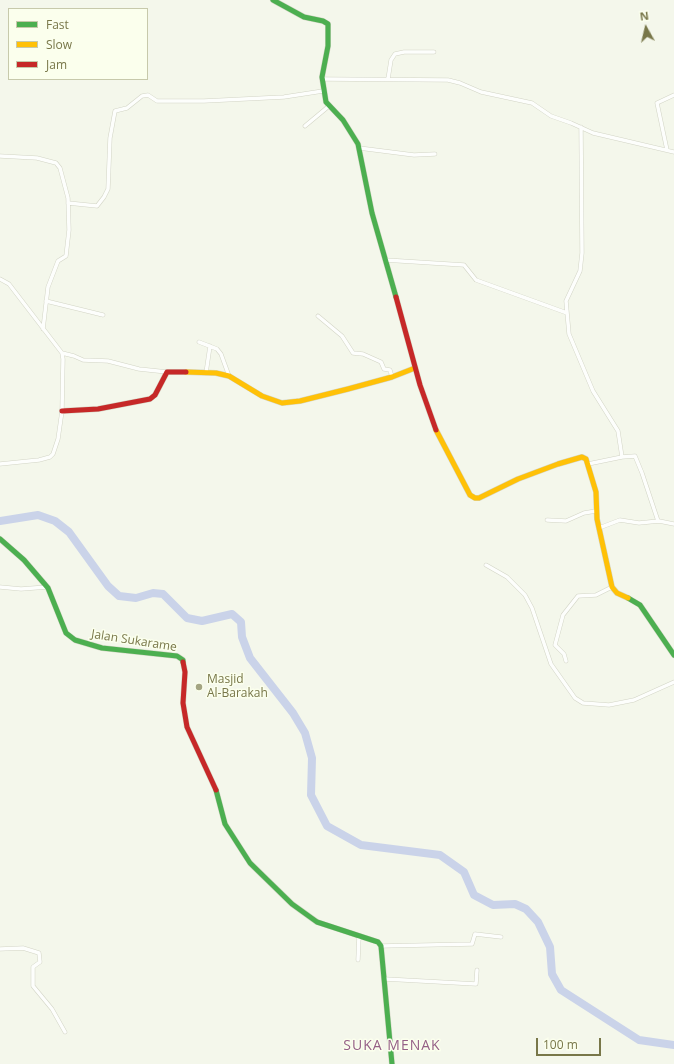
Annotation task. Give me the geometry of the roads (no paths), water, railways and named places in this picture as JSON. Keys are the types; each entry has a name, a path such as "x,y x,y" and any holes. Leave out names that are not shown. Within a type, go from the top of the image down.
{"street":[{"path":"273,0 304,17 323,21 328,24 328,46 322,79 323,91 329,106 343,120 359,148 372,212 415,368 433,425 470,495 474,498 484,496 518,479 574,458 584,457 588,464 596,492 598,528 612,587 617,593 634,600 640,605 674,656"},
{"path":"388,79 391,60 395,54 404,52 434,52"},
{"path":"322,79 448,80 460,83 481,92 532,103 551,116 593,133 674,152"},
{"path":"68,203 97,206 104,197 108,189 110,138 115,111 127,108 134,100 143,95 148,95 157,101 204,101 284,97 323,91"},
{"path":"667,150 656,108 657,103 674,95"},
{"path":"305,126 329,106"},
{"path":"581,127 582,253 580,271 567,298 567,313 571,339 593,391 617,429 622,457"},
{"path":"359,148 414,155 435,154"},
{"path":"0,156 36,158 56,163 60,168 68,203 69,230 66,257 57,262 48,287 43,329"},
{"path":"385,260 464,265 476,280 567,313"},
{"path":"0,279 9,284 62,353 83,360 108,361 139,369 167,372 206,373 229,376 262,396 282,403 300,401 392,377 415,368"},
{"path":"46,302 103,315"},
{"path":"318,316 342,336 353,352 363,354 381,362 384,369 390,370 392,377"},
{"path":"200,342 218,349 229,376"},
{"path":"206,373 210,346"},
{"path":"0,464 50,457 53,454 57,444 62,411 62,353"},
{"path":"62,411 98,409 150,399 155,394 167,372"},
{"path":"588,464 634,456 637,459 658,521"},
{"path":"547,520 566,520 584,513 596,511"},
{"path":"598,528 620,520 639,523 658,521 674,524"},
{"name":"Jalan Sukarame","path":"0,540 24,560 47,586 55,601 66,633 75,640 102,648 177,656 183,660 185,672 182,703 187,727 215,786 224,824 236,842 250,862 292,904 317,922 378,942 381,946"},
{"path":"486,565 507,577 525,595 532,608 550,664 575,698 583,703 608,705 634,700 674,682"},
{"path":"0,586 21,589 47,586"},
{"path":"566,661 564,654 555,645 563,615 579,595 596,595 612,587"},
{"path":"392,1064 387,1029 385,980 381,946 472,944 475,934 501,937"},
{"path":"358,960 359,936"},
{"path":"0,948 22,948 39,953 40,962 33,967 33,986 52,1009 65,1032"},
{"path":"385,980 476,984 476,970"}],"waterway":[{"path":"0,521 38,515 55,521 69,532 108,586 119,596 136,598 153,593 163,594 187,618 202,621 232,614 241,622 242,637 250,658 293,713 305,733 312,758 311,795 327,826 361,845 440,855 464,872 474,895 493,905 515,904 526,909 538,922 550,947 552,974 561,990 639,1040 674,1045"}],"place":[{"name":"Masjid Al-Barakah","path":"199,687"}],"district":[{"name":"SUKA MENAK","path":"392,1046"}]}
